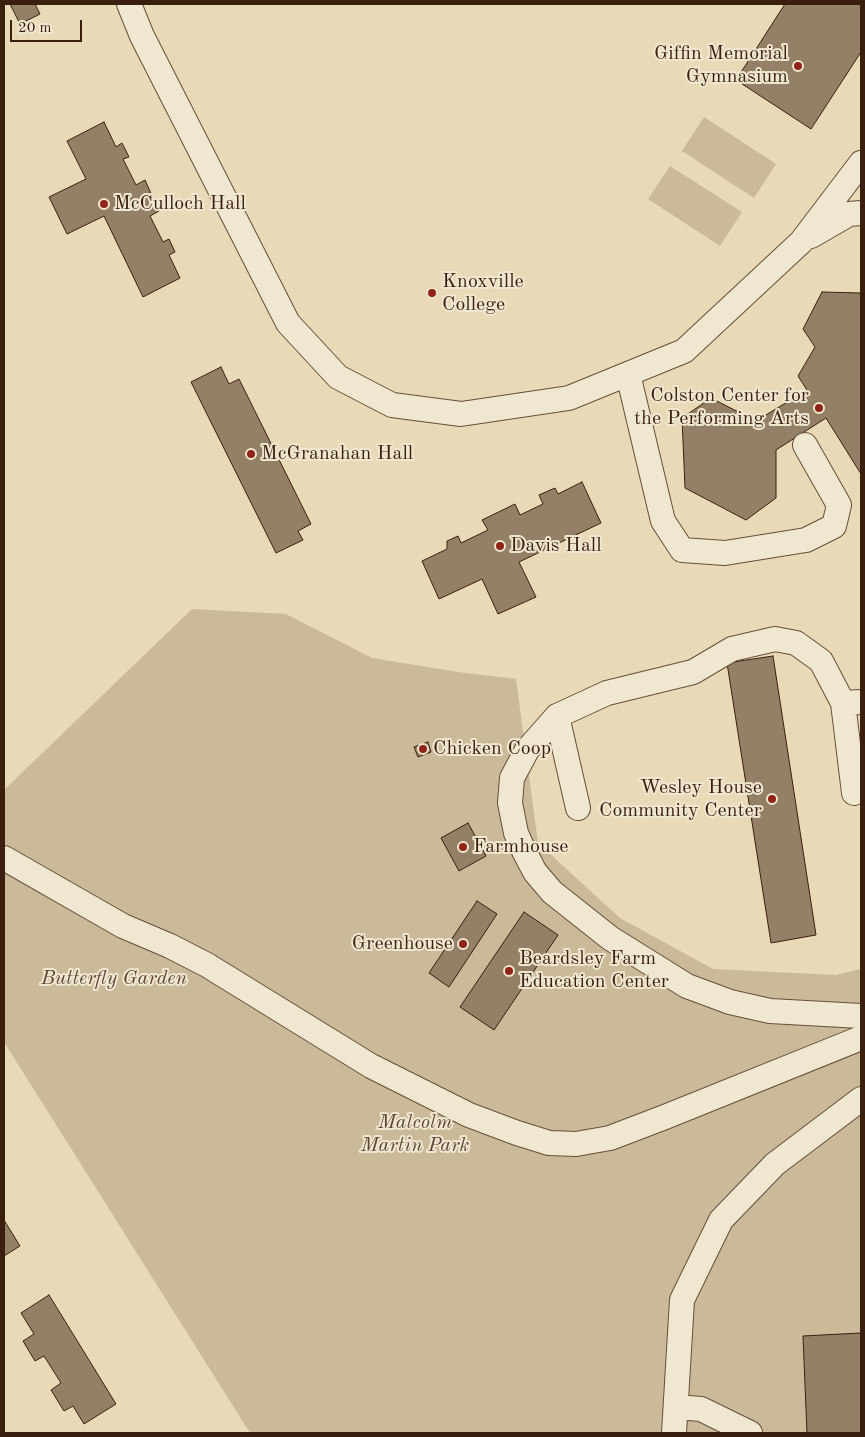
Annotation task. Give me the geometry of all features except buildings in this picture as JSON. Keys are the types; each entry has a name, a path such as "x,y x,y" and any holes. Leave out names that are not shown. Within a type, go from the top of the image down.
{"lane":[{"path":"128,4 142,36 288,323 338,377 392,406 461,414 569,398 684,351 801,242 861,163"},
{"path":"801,242 849,214 861,213"},
{"path":"628,374 663,521 682,550 725,553 806,540 834,526 839,505 806,445"},
{"path":"854,793 852,702 822,662 796,643 775,639 732,649 693,672 607,693 557,716 527,750 512,778 510,804 516,833 524,852 535,872 552,892 610,938 687,986 730,1002 770,1011 861,1016"},
{"path":"557,716 578,808"},
{"path":"4,858 123,926 170,946 207,965 371,1066 469,1115 549,1143 576,1144 610,1138 861,1038"},
{"path":"674,1433 682,1300 721,1220 775,1164 861,1099"},
{"path":"676,1407 702,1408 750,1433"}],"green space":[{"path":"704,117 776,164 754,198 682,151"},
{"path":"670,166 742,212 720,246 648,199"},
{"name":"Malcolm Martin Park","path":"192,609 286,614 372,658 516,679 538,843 620,918 713,969 836,975 861,969 861,1433 250,1433 4,1042 4,790"}],"place":[{"name":"Giffin Memorial Gymnasium","path":"798,66"},
{"name":"McCulloch Hall","path":"104,204"},
{"name":"Knoxville College","path":"432,293"},
{"name":"Colston Center for the Performing Arts","path":"819,408"},
{"name":"McGranahan Hall","path":"251,454"},
{"name":"Davis Hall","path":"500,546"},
{"name":"Chicken Coop","path":"423,749"},
{"name":"Wesley House Community Center","path":"772,799"},
{"name":"Farmhouse","path":"463,847"},
{"name":"Greenhouse","path":"463,944"},
{"name":"Beardsley Farm Education Center","path":"509,971"}],"park label":[{"name":"Butterfly Garden","path":"114,979"}]}
